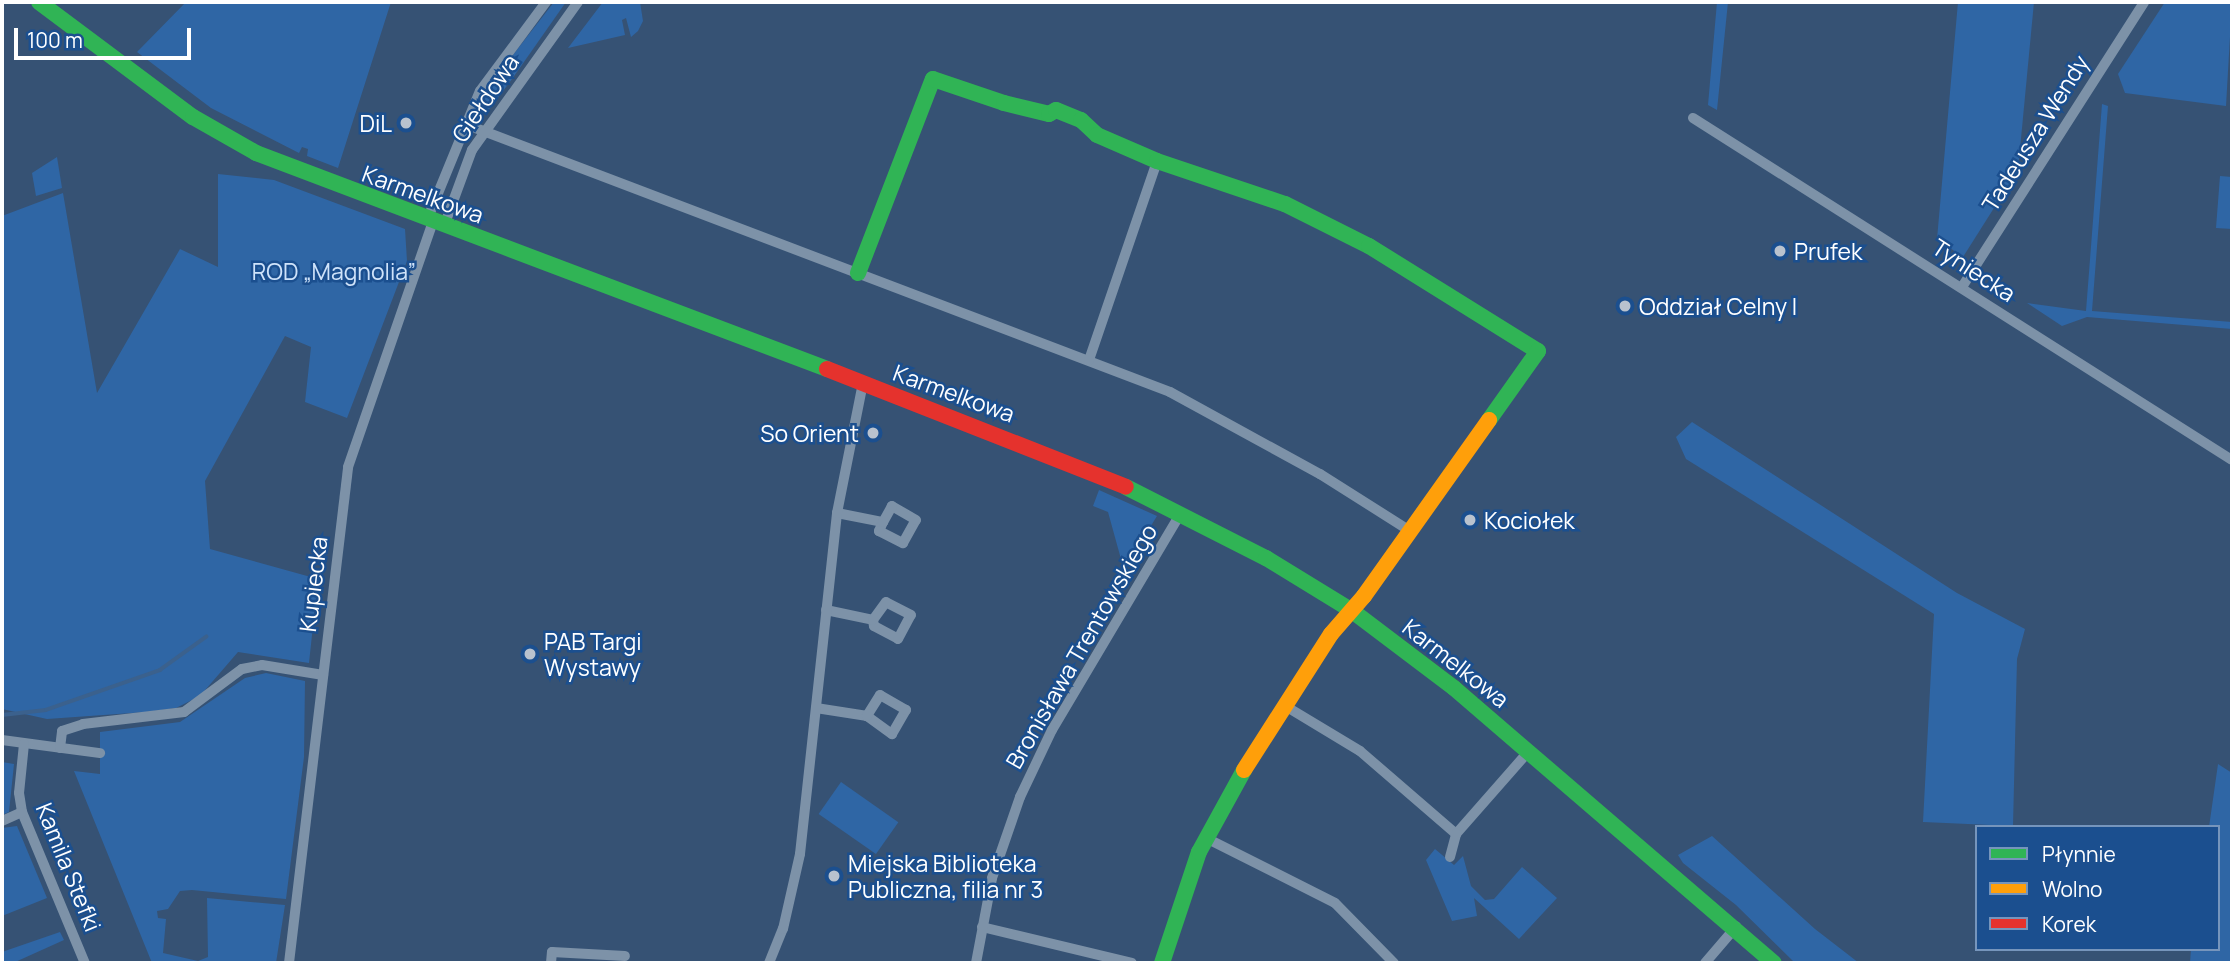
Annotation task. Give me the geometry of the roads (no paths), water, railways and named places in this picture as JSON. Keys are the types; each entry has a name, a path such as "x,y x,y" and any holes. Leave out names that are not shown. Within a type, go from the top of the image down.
{"street":[{"name":"Karmelkowa","path":"39,2 225,137 434,223 1024,443 1181,513 1350,610 1529,751 1736,927 1774,963"},
{"name":"Giełdowa","path":"434,223 465,124 496,65 546,2"},
{"name":"Giełdowa","path":"434,223 485,130 578,2"},
{"name":"Tadeusza Wendy","path":"1962,287 2144,2"},
{"path":"858,273 933,79 1004,103 1049,114 1056,110 1081,120 1097,135 1157,161 1285,204 1369,246 1538,351 1410,531 1350,610 1286,706 1206,838 1180,902 1162,963"},
{"name":"Tyniecka","path":"1693,117 2232,460"},
{"path":"465,124 1170,392 1232,423 1410,531"},
{"path":"1089,360 1157,161"},
{"name":"Kupiecka","path":"289,963 348,467 434,223"},
{"path":"769,963 783,929 799,861 837,513 863,383"},
{"path":"837,513 883,522"},
{"name":"Bronisława Trentowskiego","path":"976,963 982,927 1003,844 1046,742 1181,513"},
{"path":"826,610 873,620"},
{"path":"60,748 62,732 83,724 184,712 242,669 262,665 323,675"},
{"path":"1286,706 1360,751 1456,834"},
{"path":"816,708 867,716"},
{"path":"2,740 100,753"},
{"name":"Kamila Stefki","path":"24,744 22,812 85,963"},
{"path":"1450,857 1456,834 1529,751"},
{"path":"2,821 22,812"},
{"path":"1206,838 1335,902 1394,963"},
{"path":"982,927 1132,963"},
{"path":"1705,963 1736,927"},
{"path":"551,963 552,951 625,956"}],"waterway":[{"path":"2,715 46,710 160,670 206,637"}],"place":[{"name":"DiL","path":"406,123"},
{"name":"Prufek","path":"1780,251"},
{"name":"Oddział Celny I","path":"1625,306"},
{"name":"So Orient","path":"873,433"},
{"name":"Kociołek","path":"1470,520"},
{"name":"PAB Targi Wystawy","path":"530,654"},
{"name":"Miejska Biblioteka Publiczna, filia nr 3","path":"834,876"}],"park label":[{"name":"ROD „Magnolia”","path":"334,271"}]}
